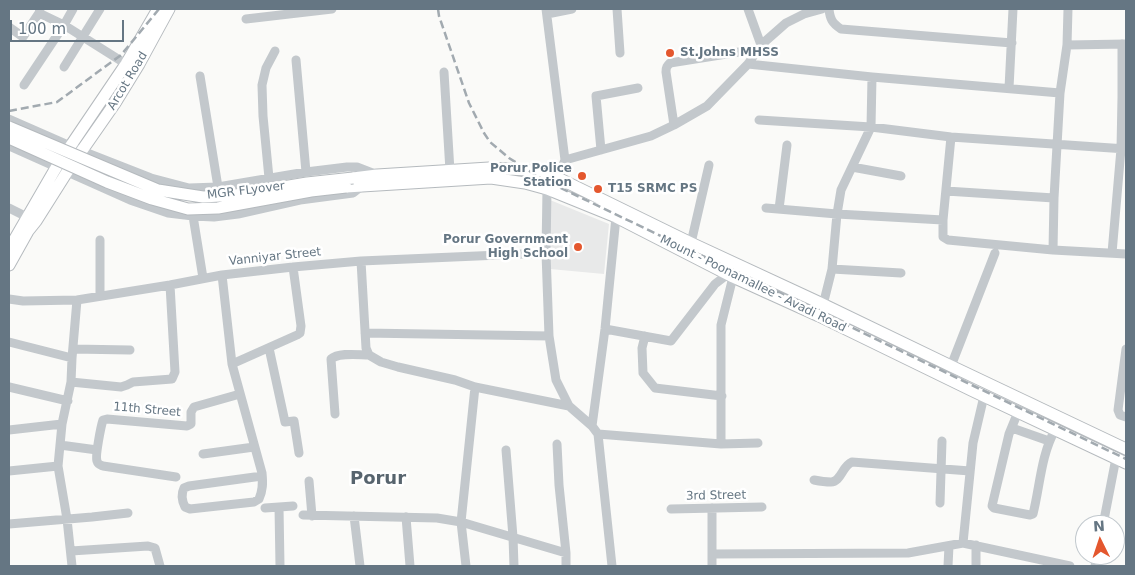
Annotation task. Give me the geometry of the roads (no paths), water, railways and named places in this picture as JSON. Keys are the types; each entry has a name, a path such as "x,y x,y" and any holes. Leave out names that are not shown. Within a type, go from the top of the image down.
{"main road":[{"name":"Arcot Road","path":"62,169 70,146 126,64 158,9"},
{"name":"Arcot Road","path":"62,169 82,151 115,103 169,9"},
{"path":"9,137 11,123"},
{"name":"MGR FLyover","path":"11,123 114,172 158,190 203,197 236,195 307,183 354,184"},
{"name":"MGR FLyover","path":"9,137 107,182 152,199 188,209 218,208 354,184 377,175"},
{"name":"Mount - Poonamallee - Avadi Road","path":"377,175 489,168 527,170 558,178 661,234 730,275 1121,461"},
{"path":"9,249 13,233 62,169"},
{"path":"9,265 28,230 36,221 62,169"},
{"name":"Mount - Poonamallee - Avadi Road","path":"354,184 491,178 526,182 547,189 661,234 691,243 1126,449"},
{"path":"810,312 819,303"},
{"path":"874,343 880,332"}],"street":[{"path":"24,85 73,9"},
{"path":"64,67 100,9"},
{"path":"246,19 332,9"},
{"path":"558,178 565,160 547,11 572,9"},
{"path":"618,9 620,53"},
{"path":"748,9 761,44"},
{"path":"565,160 651,136 674,125 706,106 748,64 761,44 786,23 804,12 822,9"},
{"path":"829,9 829,17 833,24 840,28 1012,43"},
{"path":"1009,88 1013,9"},
{"path":"1054,250 1054,198 1060,93 1068,9"},
{"path":"9,27 23,37 40,11 126,64"},
{"path":"1066,45 1124,44 1122,197 1112,253"},
{"path":"269,178 262,84 266,68 274,51"},
{"path":"674,125 666,72 667,65 739,52"},
{"path":"296,60 306,172"},
{"path":"748,64 1060,93"},
{"path":"444,72 450,170"},
{"path":"200,76 218,186"},
{"path":"819,303 832,269 841,190 870,127 872,77"},
{"path":"601,150 596,96 638,88"},
{"path":"759,120 870,127 951,137 1123,149"},
{"path":"11,123 126,169 189,188 218,186 306,172 357,167 377,175"},
{"path":"951,137 943,220 944,238 948,240 1054,250 1126,254"},
{"path":"779,209 787,145"},
{"path":"9,146 130,200 168,213 193,216 214,217 238,214 300,200 353,193 354,184"},
{"path":"691,243 709,165"},
{"path":"852,167 901,176"},
{"path":"115,193 126,169"},
{"path":"547,189 546,253 549,336 556,380 569,406 595,430 721,444 758,443"},
{"path":"946,191 1054,198"},
{"path":"9,208 27,216"},
{"path":"766,208 943,220"},
{"path":"193,216 203,278"},
{"path":"612,566 595,430 616,217"},
{"path":"100,240 100,296"},
{"name":"Vanniyar Street","path":"9,299 14,301 77,300 222,275 360,261 546,253"},
{"path":"951,366 995,253"},
{"path":"360,261 366,348 369,355"},
{"path":"232,364 297,335 301,330 293,267"},
{"path":"832,269 901,273"},
{"path":"222,275 232,364 262,476 263,490 259,499 254,502 190,509 185,508 183,503 182,492 184,488 262,476"},
{"path":"605,329 671,341 715,284 730,275"},
{"path":"721,444 721,325 730,275"},
{"path":"71,382 123,386 133,382 172,379 175,372 170,285"},
{"path":"72,566 67,519 58,466 62,424 71,382 77,300"},
{"path":"365,333 549,336"},
{"path":"644,336 642,348 643,373 655,388 722,396"},
{"path":"9,342 72,353 130,350"},
{"path":"269,348 285,422 294,421 299,454"},
{"path":"1126,349 1124,377 1118,410 1120,415 1126,417"},
{"path":"335,414 331,360 338,355 369,355 389,365 455,380 475,387 569,406"},
{"path":"9,387 68,401"},
{"path":"466,566 461,522 475,387"},
{"name":"11th Street","path":"97,450 103,420 187,426 191,424 191,412 194,407 240,394"},
{"path":"963,543 973,443 984,396"},
{"path":"1018,412 1009,434 992,506 994,508 1033,514 1049,441 1055,430"},
{"path":"9,430 62,424"},
{"path":"1012,428 1049,441"},
{"path":"940,503 942,441"},
{"path":"60,444 97,450 97,461 101,465 176,477"},
{"path":"557,444 566,566"},
{"path":"203,454 254,447"},
{"path":"506,450 514,566"},
{"path":"1106,515 1121,461"},
{"path":"814,480 835,481 846,466 852,462 970,471"},
{"path":"9,472 58,466"},
{"path":"309,481 308,516 437,518 461,522 566,553"},
{"path":"265,508 293,506"},
{"path":"279,507 280,566"},
{"name":"3rd Street","path":"670,509 762,507"},
{"path":"712,508 712,566"},
{"path":"9,524 128,513"},
{"path":"354,516 360,566"},
{"path":"406,518 410,566"},
{"path":"712,554 908,553 963,543 1070,566"},
{"path":"976,545 976,566"},
{"path":"71,551 148,546 155,548 160,566"},
{"path":"948,566 949,546"}],"railway":[{"path":"9,111 57,102 121,55 159,9"},
{"path":"438,9 469,103 490,142 509,158 542,179 1126,459"}],"place":[{"name":"St.Johns MHSS","path":"670,53"},
{"name":"Porur Police Station","path":"582,176"},
{"name":"T15 SRMC PS","path":"598,189"},
{"name":"Porur Government High School","path":"578,247"}],"district":[{"name":"Porur","path":"378,479"}]}
